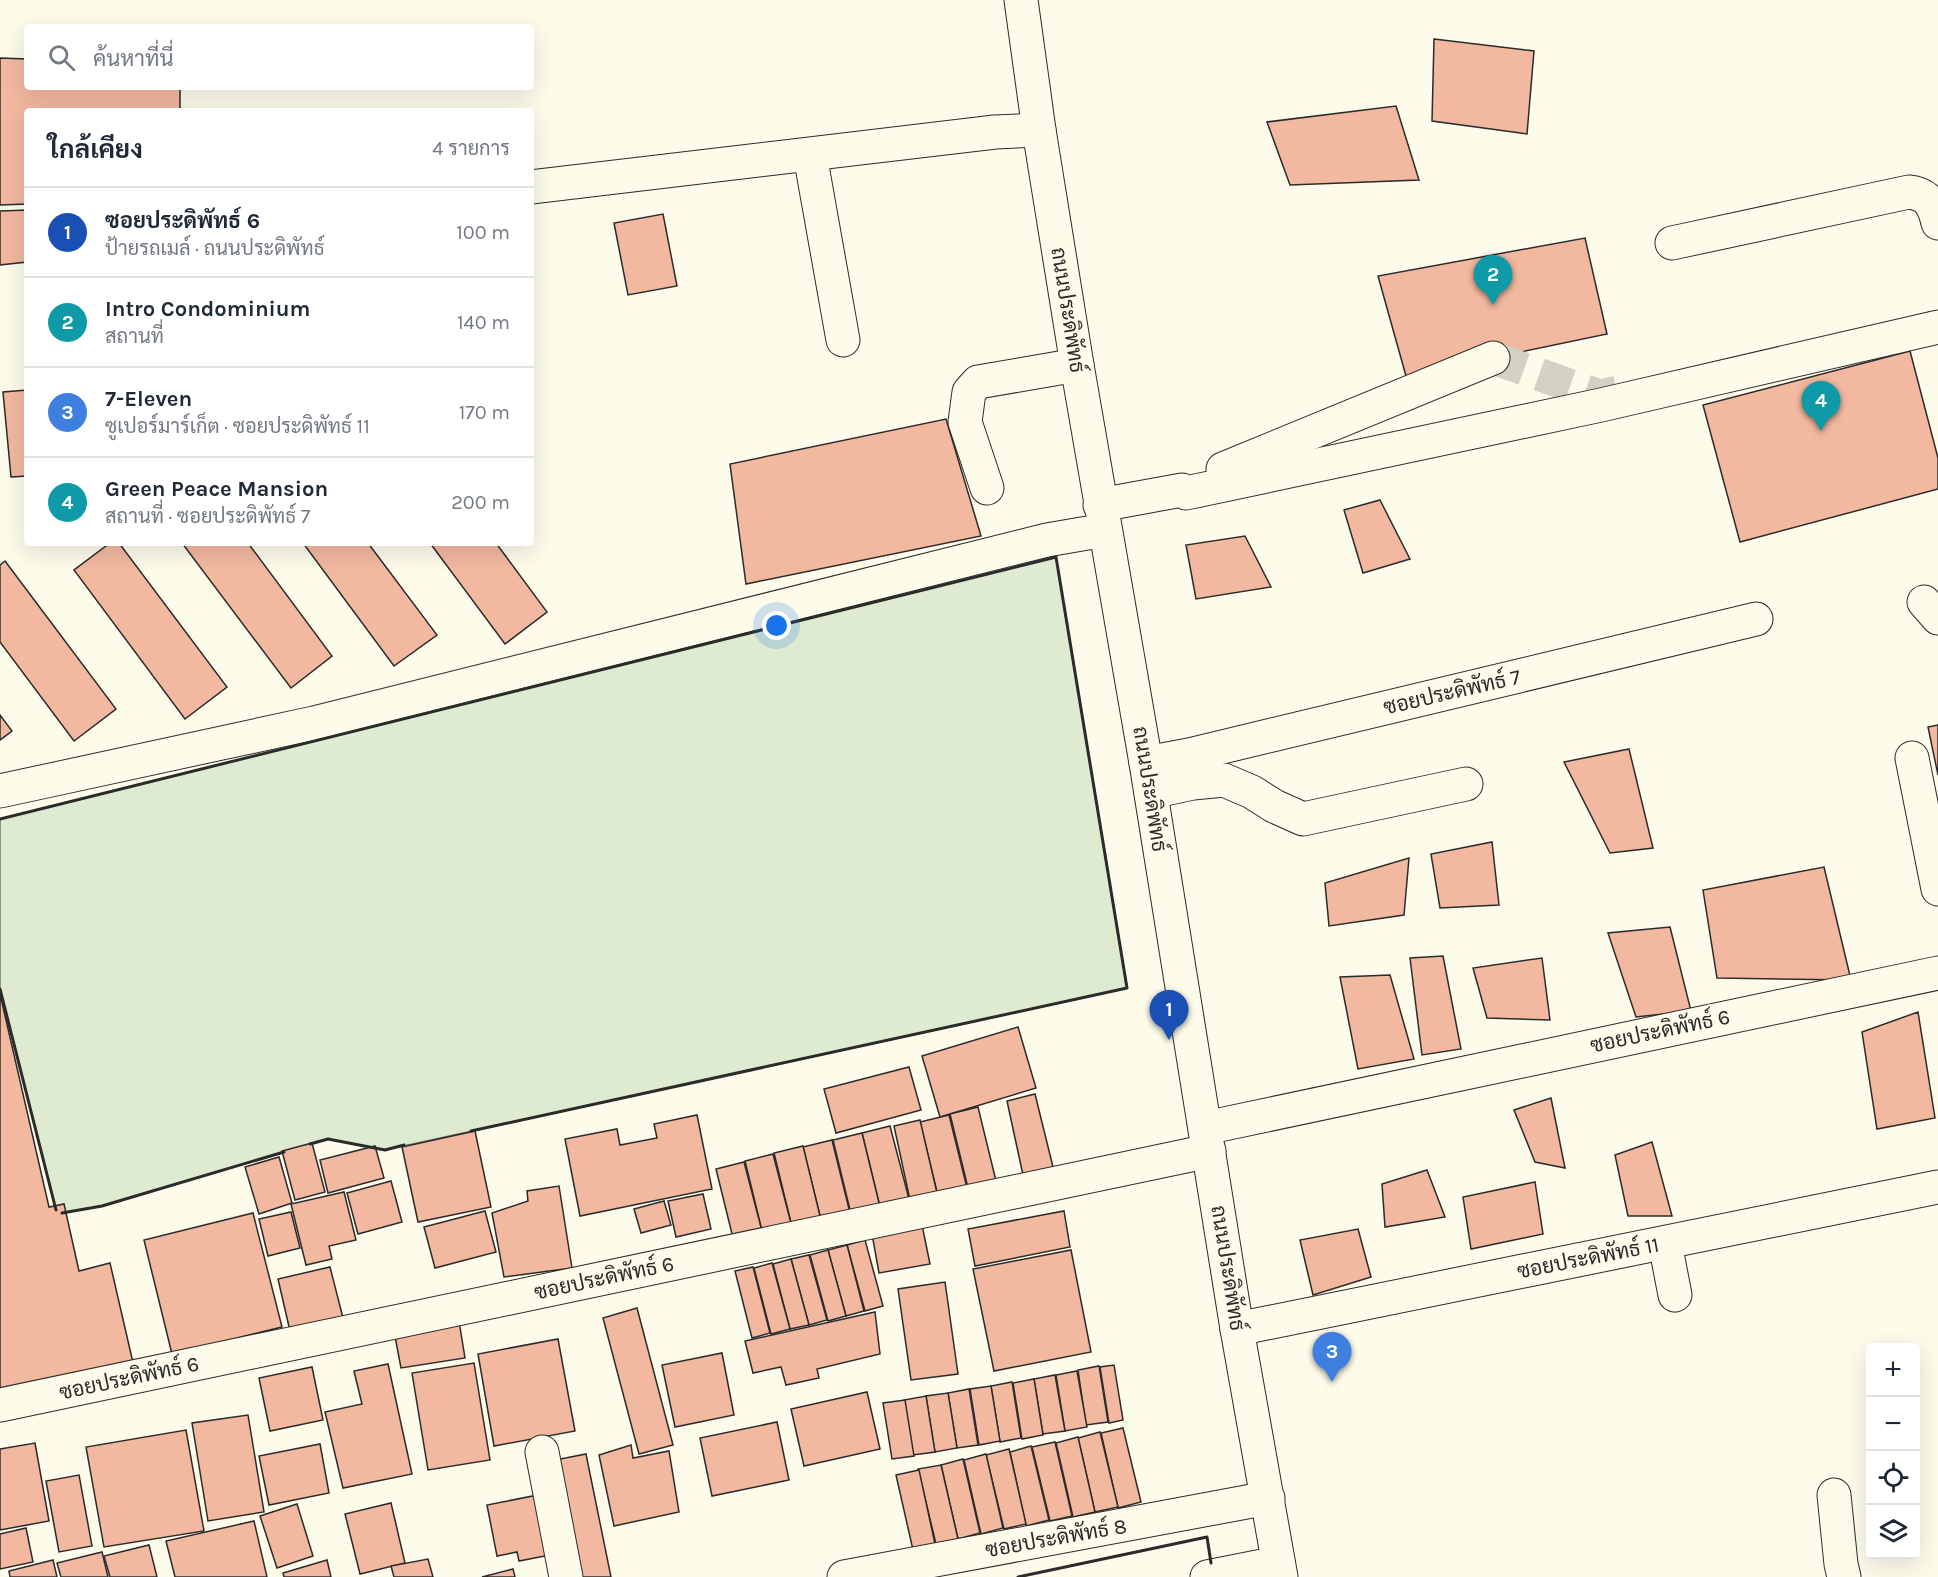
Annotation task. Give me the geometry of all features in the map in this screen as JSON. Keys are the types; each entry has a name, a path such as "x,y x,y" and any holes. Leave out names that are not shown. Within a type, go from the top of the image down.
{"street":[{"name":"ถนนประดิพัทธ์","path":"1021,0 1039,130 1077,365 1148,777 1237,1329 1280,1570"},
{"path":"534,187 995,132 1039,130"},
{"path":"810,154 843,340"},
{"path":"1672,243 1909,192 1924,196 1930,201 1934,206 1938,223"},
{"path":"1182,490 1186,493 1601,405 1938,327"},
{"path":"0,791 314,723 1047,540 1103,517 1182,490 1185,485 1493,358"},
{"path":"987,488 965,422 969,392 978,382 1077,365"},
{"name":"ซอยประดิพัทธ์ 7","path":"1148,777 1189,755 1756,619"},
{"path":"1912,758 1938,889"},
{"path":"1148,777 1193,783 1224,780 1303,819 1466,784"},
{"name":"ซอยประดิพัทธ์ 6","path":"0,1405 1207,1139 1938,973"},
{"name":"ซอยประดิพัทธ์ 11","path":"1237,1329 1938,1187"},
{"path":"1665,1243 1675,1295"},
{"path":"542,1452 566,1577"},
{"path":"1834,1495 1844,1577"},
{"name":"ซอยประดิพัทธ์ 8","path":"844,1577 1268,1498"},
{"path":"1207,1577 1280,1570"}],"green space":[{"path":"1056,557 1127,988 385,1150 328,1139 102,1206 57,1214 0,989 0,819"}],"building":[{"path":"1434,39 1534,51 1527,134 1432,121"},
{"path":"0,58 24,59 24,90 180,90 180,108 24,108 24,204 0,205"},
{"path":"1396,106 1419,180 1290,185 1267,122"},
{"path":"24,210 24,262 0,265 0,211"},
{"path":"663,214 677,286 628,295 614,223"},
{"path":"1585,238 1607,334 1406,376 1378,276"},
{"path":"1910,351 1938,458 1938,489 1740,542 1703,405"},
{"path":"24,390 24,476 11,477 3,392"},
{"path":"946,419 981,536 746,584 730,464"},
{"path":"1380,500 1410,559 1363,573 1344,510"},
{"path":"1245,536 1271,587 1196,599 1186,545"},
{"path":"106,546 121,546 227,687 185,719 74,570"},
{"path":"184,546 250,546 332,656 291,688"},
{"path":"305,546 370,546 437,635 394,666"},
{"path":"432,546 498,546 547,612 505,644"},
{"path":"5,561 116,709 74,741 0,642 0,565"},
{"path":"0,715 12,731 0,740"},
{"path":"1938,725 1938,775 1928,727"},
{"path":"1629,749 1653,848 1610,853 1564,762"},
{"path":"1492,842 1499,905 1440,908 1431,854"},
{"path":"1409,858 1404,915 1329,926 1325,883"},
{"path":"1824,867 1851,980 1717,978 1703,890"},
{"path":"1670,927 1691,1011 1636,1017 1608,933"},
{"path":"1443,956 1461,1049 1422,1055 1410,958"},
{"path":"1542,958 1550,1020 1487,1018 1473,968"},
{"path":"1390,975 1414,1059 1358,1069 1340,977"},
{"path":"0,994 49,1207 64,1204 79,1271 110,1263 134,1367 0,1397"},
{"path":"1918,1012 1935,1118 1877,1129 1862,1032"},
{"path":"1018,1027 1036,1088 940,1117 922,1056"},
{"path":"909,1067 921,1110 836,1133 824,1089"},
{"path":"1035,1094 1053,1167 1023,1175 1007,1101"},
{"path":"1551,1098 1565,1168 1535,1162 1514,1110"},
{"path":"978,1107 996,1181 968,1188 950,1114"},
{"path":"697,1115 712,1189 580,1216 565,1139 617,1129 620,1145 657,1138 654,1124"},
{"path":"949,1115 967,1188 938,1196 920,1122"},
{"path":"920,1120 937,1193 910,1200 894,1126"},
{"path":"890,1126 909,1199 880,1207 862,1133"},
{"path":"475,1131 491,1207 418,1222 402,1147"},
{"path":"862,1133 880,1207 851,1214 833,1140"},
{"path":"832,1140 850,1213 821,1220 803,1147"},
{"path":"1652,1142 1672,1216 1628,1216 1615,1155"},
{"path":"312,1143 325,1192 295,1200 282,1151"},
{"path":"375,1146 384,1178 328,1193 320,1160"},
{"path":"803,1146 821,1220 792,1227 774,1153"},
{"path":"773,1154 792,1227 763,1235 745,1161"},
{"path":"279,1157 292,1203 259,1214 245,1167"},
{"path":"744,1162 763,1235 734,1242 716,1169"},
{"path":"1427,1170 1445,1217 1385,1227 1382,1184"},
{"path":"391,1181 402,1222 358,1234 347,1193"},
{"path":"1535,1182 1543,1234 1471,1249 1463,1197"},
{"path":"559,1186 572,1268 504,1277 492,1213 528,1201 527,1191"},
{"path":"344,1192 356,1240 329,1246 332,1259 306,1265 291,1204"},
{"path":"703,1194 711,1229 676,1237 668,1201"},
{"path":"664,1201 671,1225 641,1233 634,1209"},
{"path":"485,1211 496,1252 435,1268 424,1227"},
{"path":"1064,1211 1070,1247 975,1266 968,1229"},
{"path":"291,1212 300,1248 268,1256 259,1219"},
{"path":"253,1213 282,1327 172,1354 144,1240"},
{"path":"922,1225 930,1264 879,1273 872,1234"},
{"path":"1358,1229 1371,1277 1313,1295 1300,1240"},
{"path":"865,1240 883,1306 865,1311 847,1245"},
{"path":"847,1245 864,1311 846,1316 828,1250"},
{"path":"828,1250 846,1316 828,1321 810,1255"},
{"path":"1071,1250 1091,1352 994,1371 973,1269"},
{"path":"809,1255 827,1320 809,1325 791,1259"},
{"path":"791,1259 809,1325 790,1329 773,1264"},
{"path":"772,1263 790,1329 771,1334 754,1268"},
{"path":"330,1267 343,1318 290,1331 278,1279"},
{"path":"753,1267 770,1333 752,1338 735,1271"},
{"path":"945,1282 958,1374 911,1380 898,1289"},
{"path":"637,1308 673,1445 639,1454 603,1318"},
{"path":"875,1312 880,1354 817,1369 819,1378 786,1385 781,1367 753,1373 745,1341"},
{"path":"459,1321 465,1358 401,1368 394,1331"},
{"path":"558,1339 575,1431 494,1446 478,1354"},
{"path":"722,1353 734,1415 675,1427 662,1365"},
{"path":"474,1363 490,1460 428,1470 412,1373"},
{"path":"388,1364 412,1474 343,1488 325,1412 362,1404 354,1371"},
{"path":"1114,1365 1123,1420 1109,1423 1100,1367"},
{"path":"1099,1366 1108,1422 1086,1425 1078,1370"},
{"path":"312,1367 323,1420 270,1431 259,1378"},
{"path":"1077,1371 1087,1427 1065,1431 1056,1375"},
{"path":"1055,1375 1065,1431 1043,1434 1034,1379"},
{"path":"1034,1379 1043,1435 1022,1439 1013,1383"},
{"path":"1012,1382 1021,1438 1000,1442 991,1386"},
{"path":"991,1386 1000,1441 979,1445 970,1389"},
{"path":"969,1389 978,1445 957,1448 948,1393"},
{"path":"867,1392 880,1449 804,1466 791,1409"},
{"path":"948,1393 957,1448 935,1452 926,1396"},
{"path":"926,1396 935,1452 913,1455 904,1400"},
{"path":"905,1400 914,1456 892,1459 883,1403"},
{"path":"248,1415 264,1512 208,1521 192,1423"},
{"path":"777,1422 789,1480 712,1496 700,1438"},
{"path":"1123,1428 1141,1502 1118,1508 1101,1433"},
{"path":"186,1430 204,1531 104,1547 86,1447"},
{"path":"1100,1432 1118,1507 1095,1512 1078,1438"},
{"path":"1078,1437 1095,1512 1073,1517 1056,1443"},
{"path":"1055,1442 1072,1516 1050,1521 1032,1447"},
{"path":"35,1443 49,1521 0,1530 0,1449"},
{"path":"320,1444 329,1493 269,1505 259,1456"},
{"path":"631,1445 633,1458 669,1451 679,1512 614,1526 599,1455"},
{"path":"1031,1446 1049,1520 1026,1526 1010,1452"},
{"path":"1009,1449 1026,1524 1004,1529 986,1455"},
{"path":"586,1454 611,1577 573,1577 550,1461"},
{"path":"986,1454 1003,1528 981,1534 964,1460"},
{"path":"963,1459 980,1533 958,1539 941,1465"},
{"path":"941,1465 958,1539 936,1544 918,1469"},
{"path":"919,1470 935,1544 913,1550 896,1475"},
{"path":"79,1475 92,1546 59,1552 46,1481"},
{"path":"543,1494 555,1554 519,1561 517,1552 497,1556 487,1505"},
{"path":"391,1503 405,1563 360,1574 345,1514"},
{"path":"297,1504 313,1556 277,1568 260,1516"},
{"path":"254,1521 267,1577 175,1577 166,1541"},
{"path":"26,1528 33,1562 0,1569 0,1534"},
{"path":"149,1545 157,1577 110,1577 104,1556"},
{"path":"102,1552 108,1577 61,1577 57,1563"},
{"path":"428,1559 433,1577 394,1577 391,1566"},
{"path":"53,1560 57,1577 10,1577 9,1571"},
{"path":"327,1560 331,1577 284,1577 283,1573"},
{"path":"513,1569 515,1577 482,1577"}],"tunnel":[{"path":"1493,358 1600,396 1631,389"}],"wall":[{"path":"0,819 1056,557 1127,988 471,1131"},
{"path":"0,989 56,1210"},
{"path":"310,1144 328,1139 385,1150 404,1145"},
{"path":"62,1213 102,1206 284,1152"},
{"path":"1018,1577 1207,1537 1211,1563"}],"place":[{"name":"Intro Condominium","path":"1493,305"},
{"name":"Green Peace Mansion","path":"1821,431"},
{"name":"ซอยประดิพัทธ์ 6","path":"1169,1040"},
{"name":"7-Eleven","path":"1332,1382"}]}
